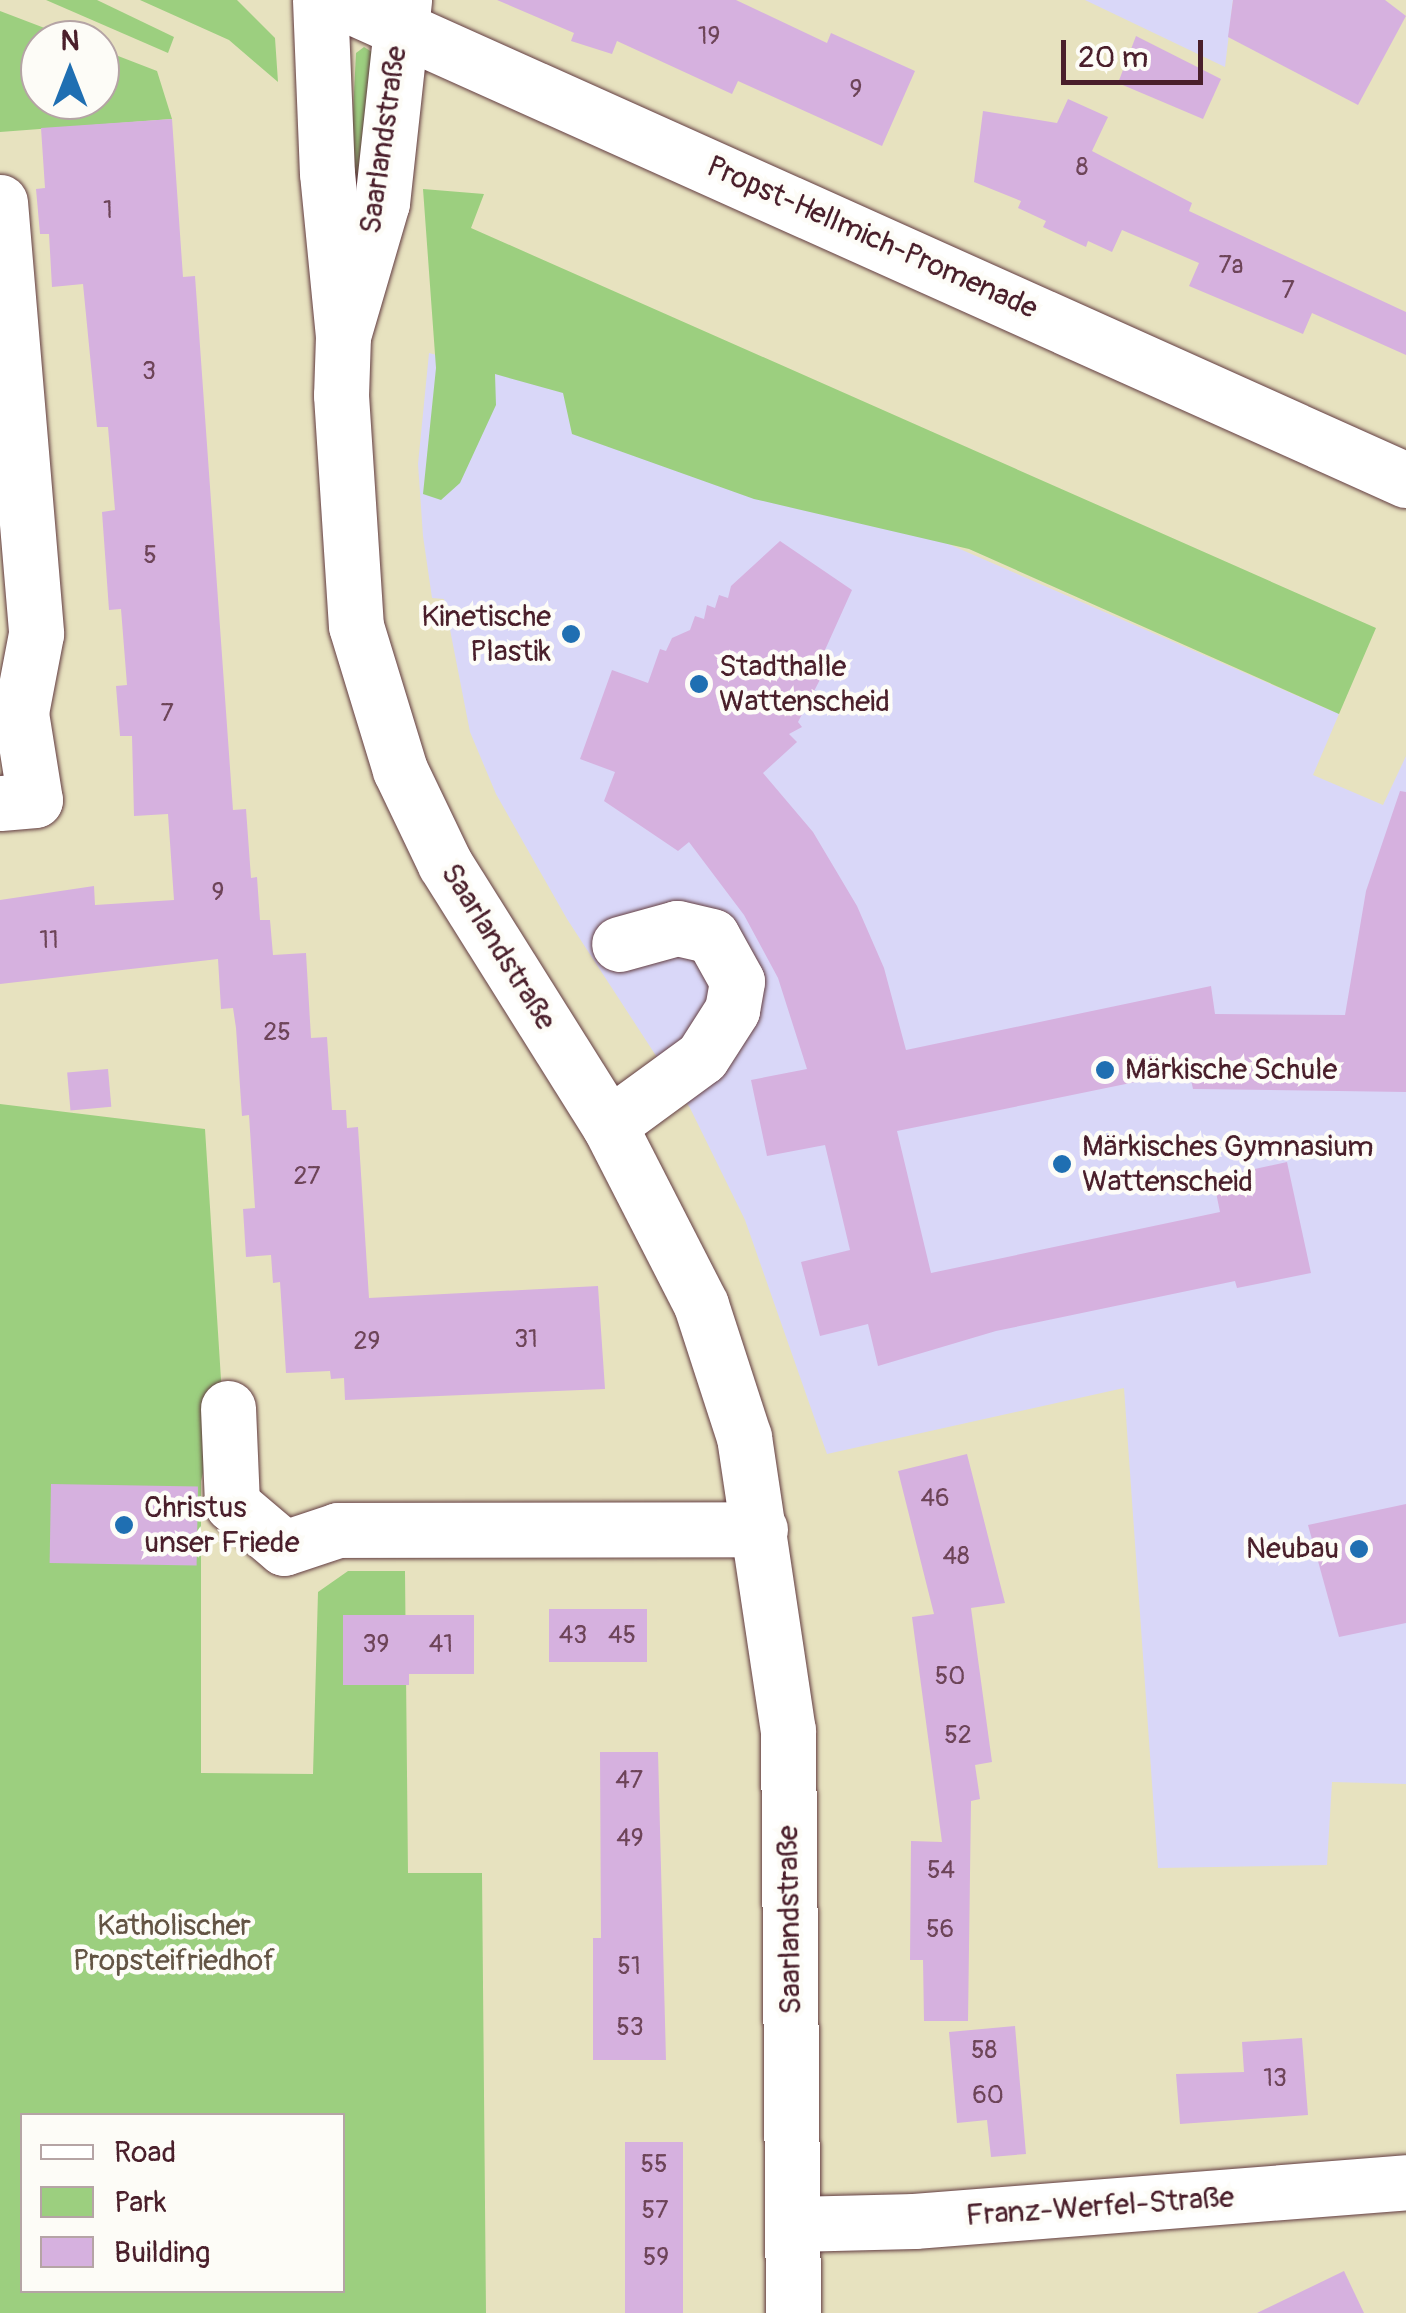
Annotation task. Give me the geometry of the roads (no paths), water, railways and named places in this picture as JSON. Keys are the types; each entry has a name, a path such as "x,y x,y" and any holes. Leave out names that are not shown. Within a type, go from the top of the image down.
{"street":[{"name":"Saarlandstraße","path":"320,0 326,174 344,336 346,516 356,626 375,696 400,770 445,864 608,1126 701,1305 744,1437 788,1730 794,2313"},
{"name":"Propst-Hellmich-Promenade","path":"337,0 402,14 1406,480"},
{"name":"Saarlandstraße","path":"344,336 382,204 402,14"},
{"path":"0,202 36,634 21,713 35,800 0,803"},
{"path":"608,1126 702,1058 732,1010 738,981 712,936 677,928 619,944"},
{"path":"228,1408 232,1504 284,1548 338,1530 760,1529"},
{"name":"Franz-Werfel-Straße","path":"793,2224 914,2221 1406,2182"}],"place":[{"name":"Kinetische Plastik","path":"571,634"},
{"name":"Stadthalle Wattenscheid","path":"699,684"},
{"name":"Märkische Schule","path":"1105,1070"},
{"name":"Märkisches Gymnasium Wattenscheid","path":"1062,1164"},
{"name":"Christus unser Friede","path":"124,1525"},
{"name":"Neubau","path":"1359,1549"}],"park label":[{"name":"Katholischer Propsteifriedhof","path":"174,1943"}]}
